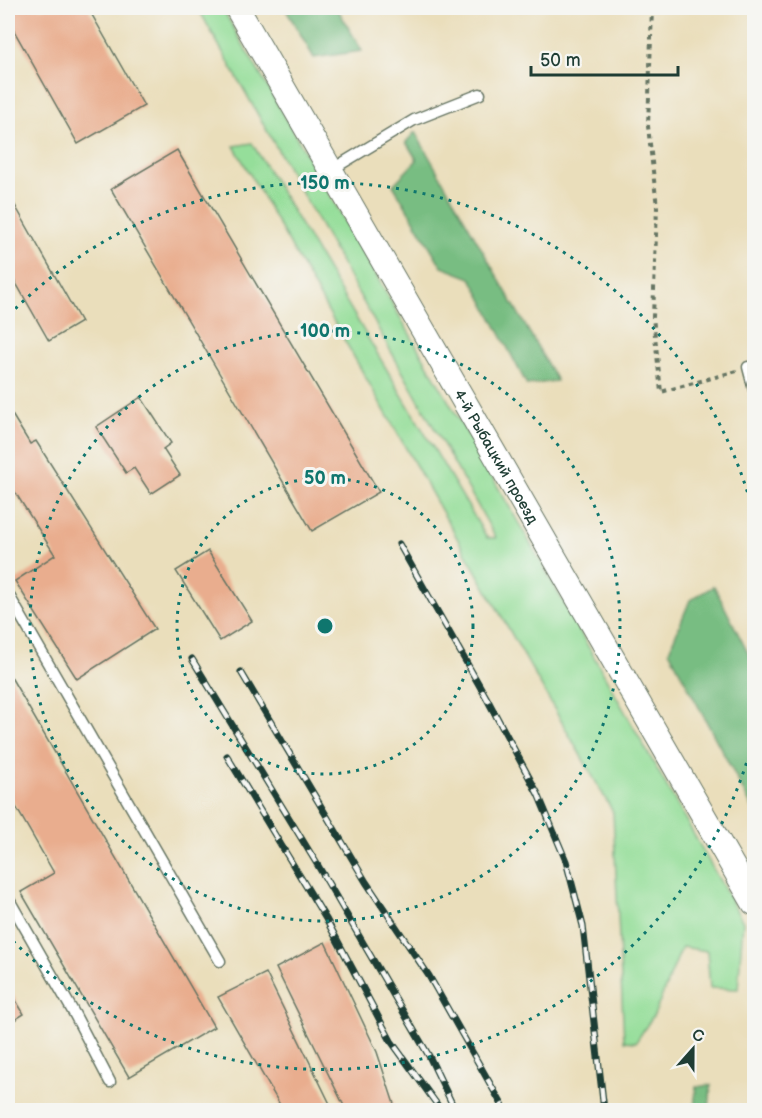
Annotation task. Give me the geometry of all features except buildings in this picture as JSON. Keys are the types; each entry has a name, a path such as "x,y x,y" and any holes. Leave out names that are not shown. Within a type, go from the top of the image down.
{"street":[{"name":"4-й Рыбацкий проезд","path":"237,8 754,903"}],"lane":[{"path":"330,170 414,120 480,94"},
{"path":"748,367 754,390"},
{"path":"8,594 220,961"},
{"path":"8,898 75,1015 110,1082"}],"path":[{"path":"652,8 648,126 657,207 653,317 662,392 748,367"}],"green space":[{"path":"198,8 222,8 525,534 743,922 738,989 710,988 707,951 682,947 655,1013 636,1042 624,1041 613,812 234,146 252,143 487,538 496,538"},
{"path":"285,8 337,8 362,51 314,58"},
{"path":"415,132 557,381 527,385 471,278 442,267 393,185 417,160 406,142"},
{"path":"714,586 754,665 754,811 669,651 690,600"},
{"path":"711,1085 709,1110 694,1110 696,1087"}],"railway":[{"path":"399,544 538,794 566,861 583,926 604,1110"},
{"path":"192,659 317,864 429,1056 455,1110"},
{"path":"241,672 366,882 429,976 505,1110"},
{"path":"227,756 326,919 391,1041 441,1110"}]}
